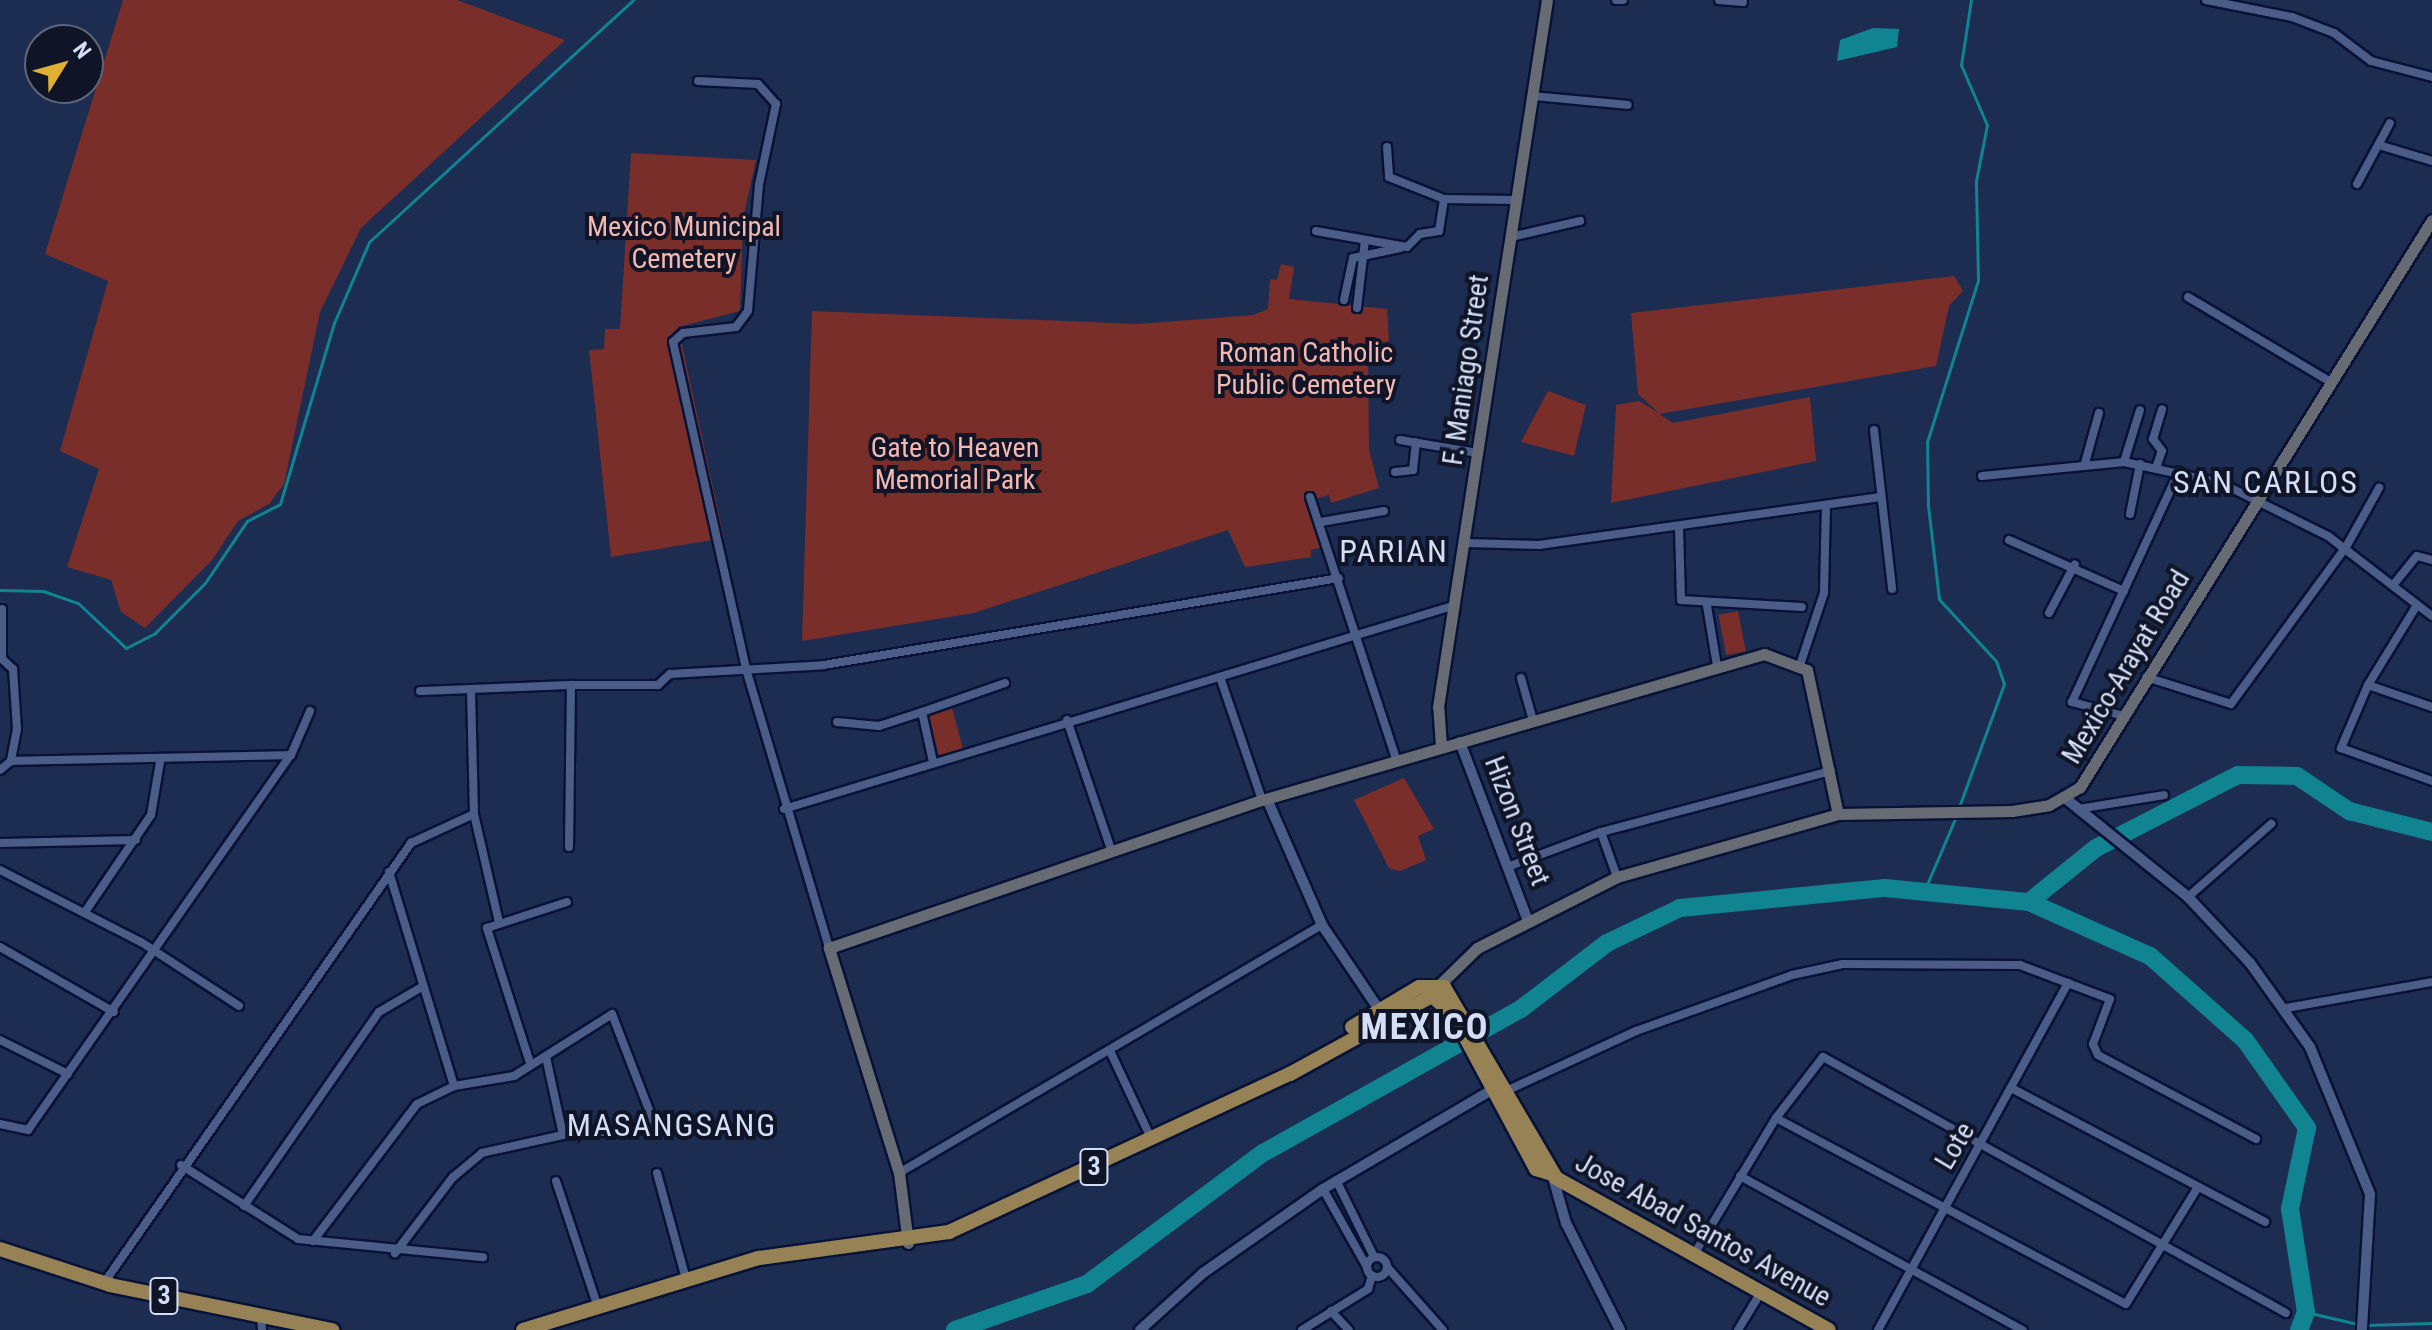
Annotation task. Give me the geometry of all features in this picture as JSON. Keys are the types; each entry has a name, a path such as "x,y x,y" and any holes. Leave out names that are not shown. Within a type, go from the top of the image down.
{"highway":[{"name":"3","path":"1273,1077 1380,1011 1434,990"},
{"name":"3","path":"523,1330 781,1253 908,1243 988,1218 1273,1077 1434,990"},
{"name":"Jose Abad Santos Avenue","path":"1434,990 1457,1013 1499,1090 1552,1174 1829,1330"},
{"name":"3","path":"0,1249 104,1283 262,1323 332,1330"}],"main road":[{"name":"F. Maniago Street","path":"1441,746 1438,707 1466,543 1547,0"},
{"name":"Mexico-Arayat Road","path":"1434,990 1527,918 1617,877 1838,814 1943,808 2035,808 2065,798 2094,769 2146,677 2432,220"},
{"path":"908,1243 899,1173 829,948 1111,849 1265,799 1460,742 1532,717 1764,654 1801,662 1831,771 1838,814"}],"street":[{"path":"1616,0 1623,0"},
{"path":"1719,0 1743,2"},
{"path":"2206,0 2292,17 2334,33 2371,61 2432,77"},
{"path":"698,81 758,84 776,104 759,185 748,311 736,327 683,333 673,342 746,669 784,809 829,948"},
{"path":"1533,96 1628,105"},
{"path":"2357,184 2382,146 2390,123"},
{"path":"2382,146 2432,161"},
{"path":"1387,147 1389,177 1444,199 1516,200"},
{"path":"1344,300 1353,258 1400,248 1439,231 1444,199"},
{"path":"1511,237 1580,221"},
{"path":"1316,231 1400,248"},
{"path":"1357,308 1365,240"},
{"path":"2188,297 2329,381"},
{"path":"2156,468 2162,451 2153,439 2162,409"},
{"path":"2124,462 2140,410"},
{"path":"2085,463 2099,413"},
{"path":"1874,430 1879,497 1892,589"},
{"path":"1400,440 1478,453"},
{"path":"1395,472 1413,470 1416,442"},
{"path":"1982,476 2085,463 2124,462 2179,472 2256,500 2346,547 2432,616"},
{"path":"2130,514 2140,464"},
{"path":"2124,716 2072,702 2179,472"},
{"path":"2146,677 2228,707 2346,547 2379,488"},
{"path":"1310,497 1321,522 1353,634 1396,759"},
{"path":"1466,543 1539,545 1679,528 1879,497"},
{"path":"1801,662 1824,593 1826,505"},
{"path":"1321,522 1384,511"},
{"path":"1679,528 1679,597 1707,606 1802,607"},
{"path":"2009,540 2075,564 2124,591"},
{"path":"2394,584 2417,556 2432,560"},
{"path":"2049,613 2075,564"},
{"path":"420,691 658,685 670,674 824,665 1339,578"},
{"path":"784,809 1067,720 1456,605"},
{"path":"2417,605 2368,685 2341,748 2432,781"},
{"path":"1707,606 1717,666"},
{"path":"2,609 1,658 13,669 17,708 11,761"},
{"path":"1220,677 1265,799 1322,925 1380,1011"},
{"path":"1521,678 1532,717"},
{"path":"837,722 879,726 1005,683"},
{"path":"569,847 571,685"},
{"path":"2368,685 2432,707"},
{"path":"471,690 474,814 499,922"},
{"path":"0,1124 28,1130 114,1012 291,755 310,711"},
{"path":"922,712 933,762"},
{"path":"1067,720 1111,849"},
{"name":"Hizon Street","path":"1460,742 1510,866 1527,918"},
{"path":"0,770 11,761 160,762 291,755"},
{"path":"85,912 151,815 160,762"},
{"path":"1510,866 1601,832 1831,771"},
{"path":"2078,809 2164,795"},
{"path":"2065,798 2126,843 2188,897 2286,1008 2366,1177 2373,1230 2362,1330"},
{"path":"104,1283 181,1165 389,872 418,837 474,814"},
{"path":"2188,897 2271,824"},
{"path":"1601,832 1617,877"},
{"path":"0,843 136,840"},
{"path":"0,870 155,951 239,1006"},
{"path":"389,872 420,988 454,1086"},
{"path":"530,1063 487,928 567,902"},
{"path":"899,1173 1322,925"},
{"path":"0,947 114,1012"},
{"path":"1140,1330 1203,1273 1336,1180 1499,1090 1744,989 1826,967 2008,964 2036,967 2112,1002 2093,1044 2098,1055 2256,1139"},
{"path":"2286,1008 2432,982"},
{"name":"Lote","path":"1878,1330 1941,1212 2013,1089 2068,983"},
{"path":"244,1206 379,1012 420,988"},
{"path":"313,1241 417,1104 454,1086 498,1082 546,1057 612,1014 656,1125 563,1135 503,1146 465,1164 395,1253"},
{"path":"0,1040 68,1074"},
{"path":"1110,1051 1151,1138"},
{"path":"546,1057 563,1135"},
{"path":"1693,1256 1776,1118 1823,1057 1979,1149 2161,1249 2286,1313"},
{"path":"2013,1089 2196,1190 2265,1222"},
{"path":"1776,1118 1941,1212 2126,1304 2196,1190"},
{"path":"181,1165 285,1235 395,1253 483,1257"},
{"path":"657,1173 686,1279"},
{"path":"1552,1174 1566,1223 1620,1330"},
{"path":"1740,1176 1909,1273 2023,1330"},
{"path":"1336,1180 1374,1257 1387,1267 1443,1330"},
{"path":"556,1181 598,1307"},
{"path":"1323,1189 1369,1271"},
{"path":"1302,1330 1368,1289 1374,1257"},
{"path":"1369,1271 1387,1267"},
{"path":"1738,1330 1761,1292"},
{"path":"1331,1311 1349,1330"}],"green space":[{"path":"123,0 457,0 565,40 361,228 320,312 284,484 269,504 238,521 212,560 145,628 121,612 111,580 67,567 99,469 60,451 108,281 45,254 91,104 104,104 104,62"},
{"name":"Mexico Municipal Cemetery","path":"631,153 756,160 743,219 740,311 678,327 724,538 611,557 589,350 604,349 605,329 620,329"},
{"name":"Gate to Heaven Memorial Park","path":"1281,264 1294,267 1289,299 1387,309 1389,341 1368,346 1369,450 1379,488 1331,503 1329,495 1312,500 1327,546 1311,550 1311,557 1245,567 1228,530 974,613 802,641 812,311 1139,324 1253,315 1268,309 1270,279 1277,280"},
{"path":"1954,276 1963,291 1949,306 1936,366 1659,414 1673,423 1810,397 1816,461 1611,503 1616,405 1639,401 1659,413 1638,394 1631,313"},
{"path":"1548,391 1586,405 1574,456 1521,442"},
{"path":"1738,611 1746,651 1726,655 1718,615"},
{"path":"951,704 964,752 940,759 927,710"},
{"path":"1404,778 1434,829 1418,836 1426,860 1400,871 1389,868 1354,800"}],"shaded area":[{"path":"1873,28 1899,29 1897,47 1837,61 1840,40"}],"waterway":[{"path":"0,590 43,591 78,603 126,648 155,633 205,583 247,521 280,504 334,323 369,242 633,0"},
{"path":"1959,807 2004,684 1996,661 1939,599 1928,505 1927,442 1978,280 1976,181 1987,125 1961,65 1971,0"},
{"path":"2029,902 2096,848 2238,775 2297,776 2349,811 2432,832"},
{"path":"1925,889 1957,814"},
{"path":"955,1330 1087,1284 1263,1153 1522,1008 1607,943 1680,908 1885,888 2029,902 2150,956 2245,1040 2307,1128 2290,1209 2306,1312 2299,1330"},
{"path":"2306,1312 2358,1324"},
{"path":"2366,1325 2432,1323"}],"district":[{"name":"SAN CARLOS","path":"2266,482"},
{"name":"PARIAN","path":"1394,551"},
{"name":"MEXICO","path":"1425,1028"},
{"name":"MASANGSANG","path":"672,1125"}],"park label":[{"name":"Roman Catholic Public Cemetery","path":"1306,369"}]}
